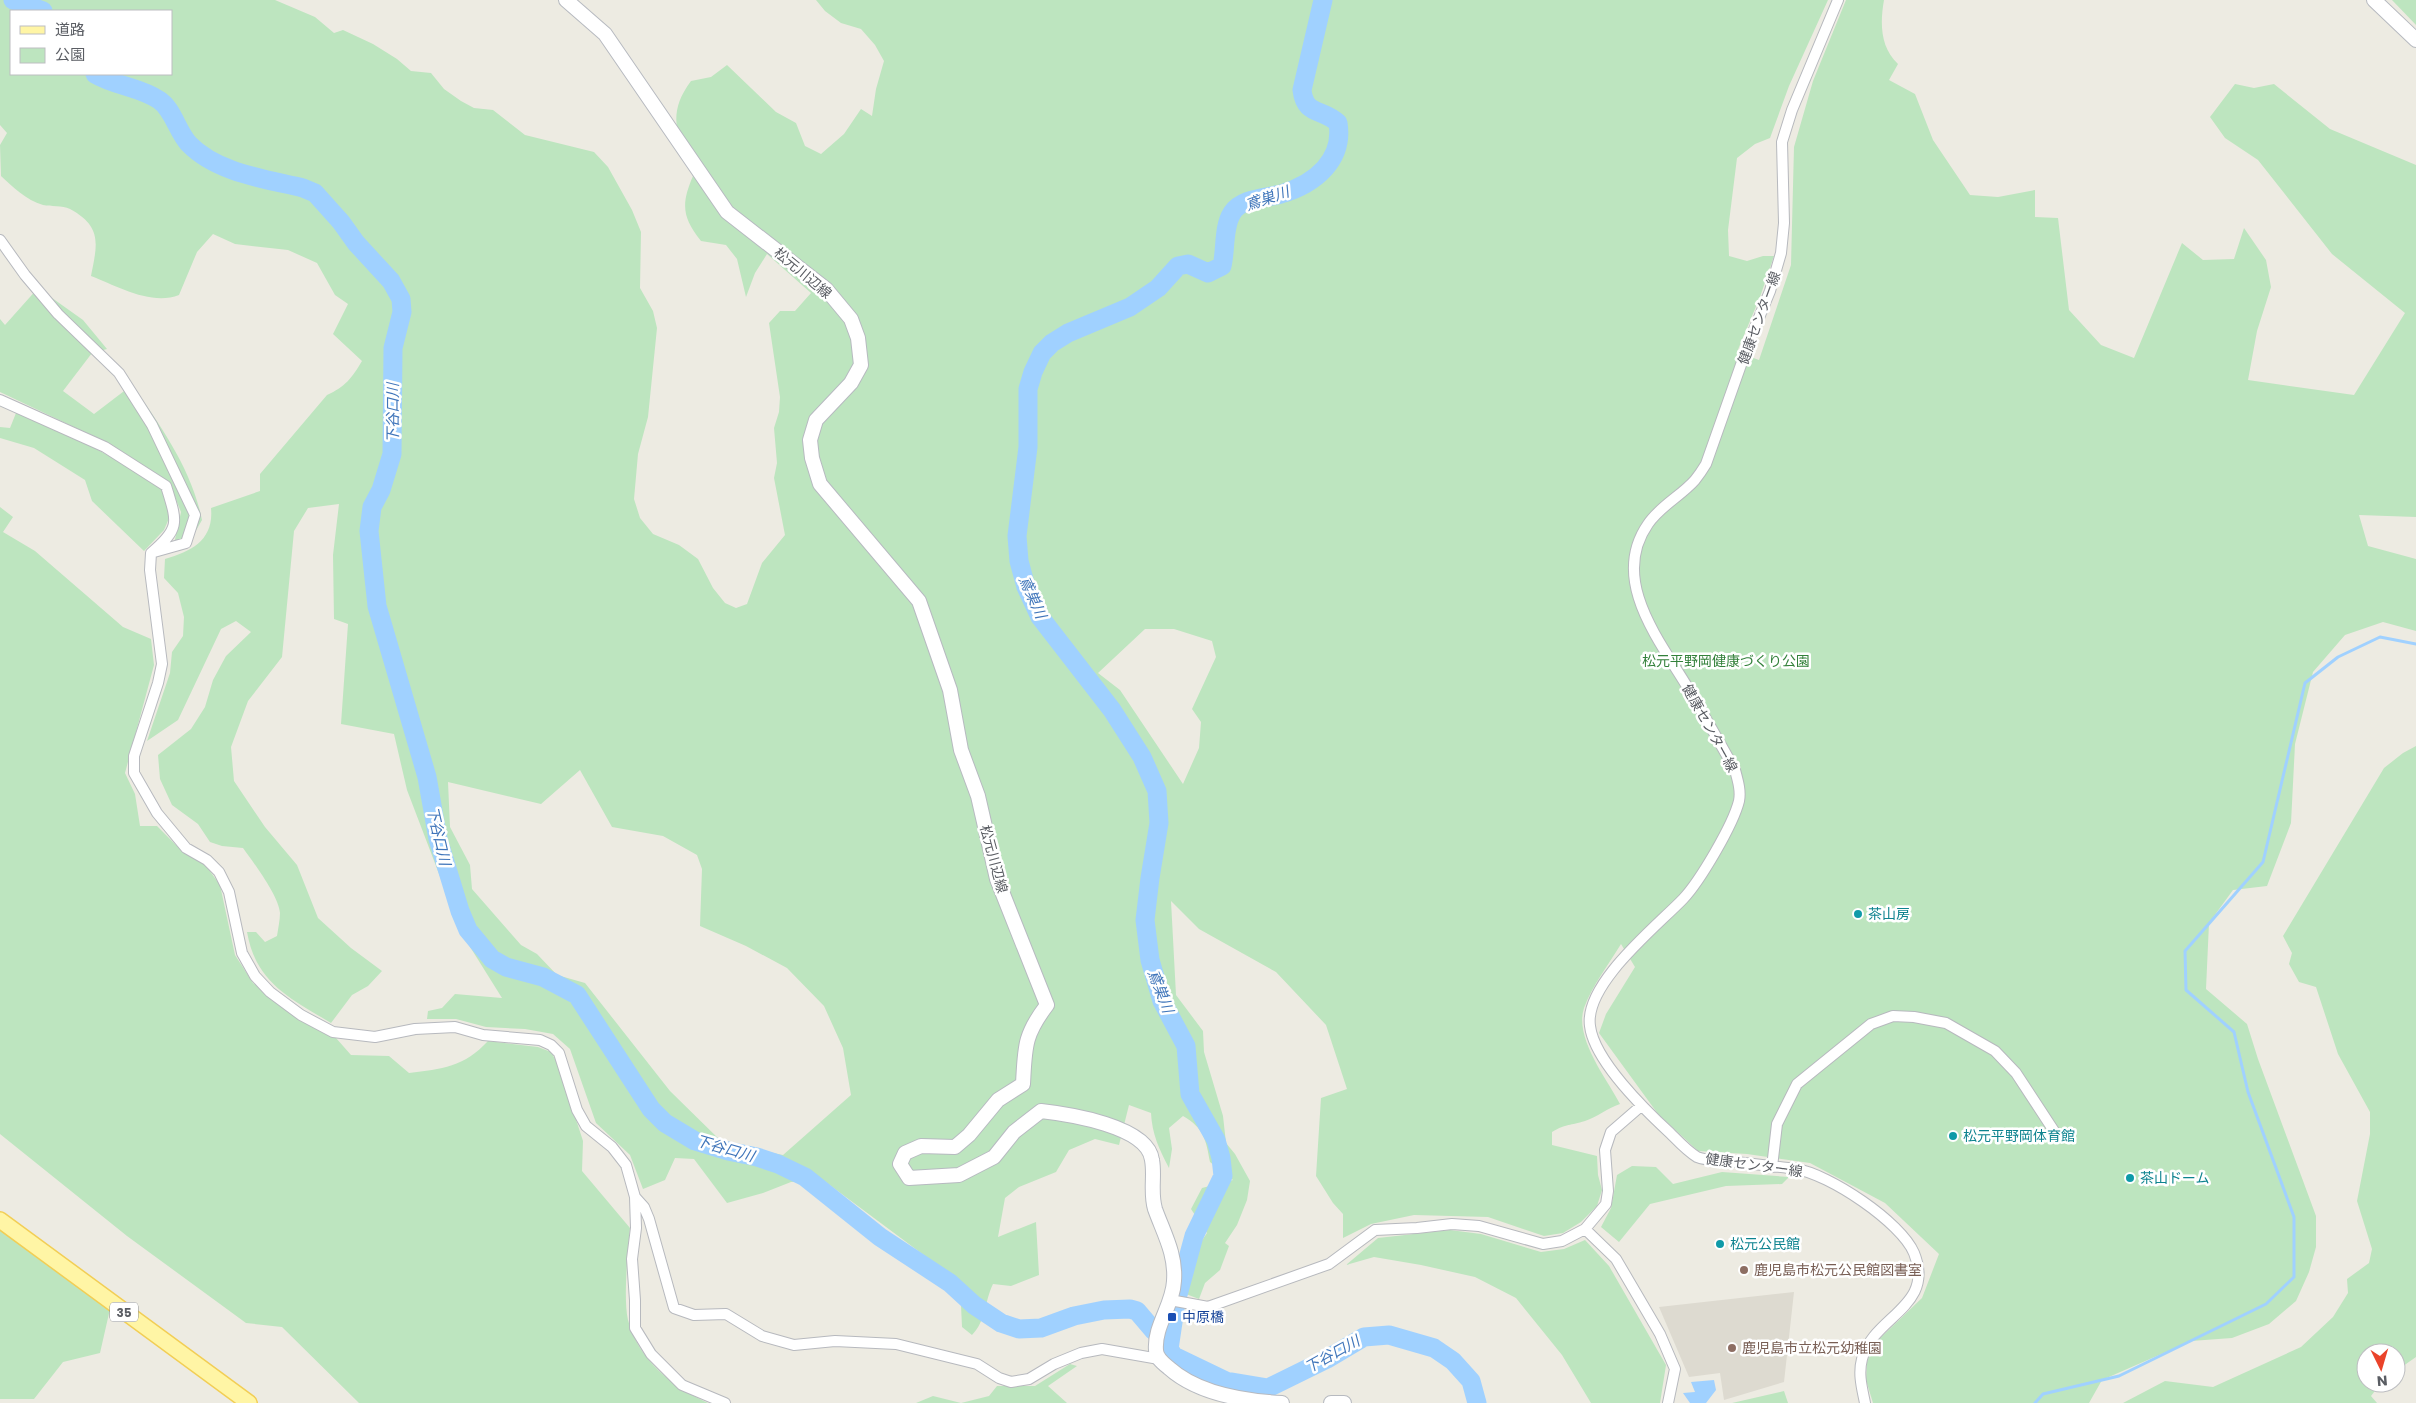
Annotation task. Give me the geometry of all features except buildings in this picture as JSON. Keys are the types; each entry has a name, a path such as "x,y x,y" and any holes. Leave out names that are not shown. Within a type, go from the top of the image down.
{"main road":[{"name":"松元川辺線","path":"566,0 605,34 726,212 826,289 851,319 858,338 861,365 852,383 816,420 810,440 812,458 820,484 919,601 950,690 962,750 978,796 997,879 1047,1005 1032,1026 1024,1052 1023,1084 998,1100 975,1128 955,1147 922,1146 905,1153 900,1164 909,1178 958,1175 994,1157 1014,1132 1041,1111 1063,1113 1100,1123 1143,1141 1152,1159 1151,1181 1155,1207 1174,1257 1174,1282 1171,1300 1160,1327 1157,1355"},
{"path":"2374,0 2416,40"},
{"name":"35","path":"0,1220 249,1403"},
{"path":"1157,1355 1182,1379 1198,1388 1263,1402 1282,1403"},
{"path":"1331,1403 1344,1403"}],"street":[{"name":"健康センター線","path":"1838,0 1792,110 1782,142 1784,223 1782,246 1770,291 1706,464 1695,480 1648,524 1638,544 1635,566 1635,584 1644,612 1663,650 1735,770 1740,793 1734,815 1698,879 1684,898 1653,926 1609,976 1595,999 1588,1016 1592,1038 1620,1082 1641,1106 1698,1157 1798,1170 1821,1177 1845,1190 1874,1210 1906,1239 1914,1253 1919,1280 1916,1293 1868,1344 1862,1359 1860,1375 1865,1403"},
{"path":"0,240 25,275 58,314 119,373 157,434 195,515 186,543 150,553"},
{"path":"0,400 105,447 166,486 175,515 173,531 166,540 150,553"},
{"path":"150,553 150,570 162,664 158,683 134,756 134,773 157,813 186,848 207,860 219,872 229,892 242,953 255,976 270,992 301,1015 333,1032 375,1037 415,1028 455,1027 483,1035 540,1040 552,1045 559,1053 577,1110 586,1126 612,1147 626,1165 636,1197 636,1228 632,1259 636,1300 635,1328 651,1354 666,1372 682,1385 725,1403"},
{"path":"1772,1167 1773,1139 1777,1124 1797,1084 1871,1024 1893,1016 1914,1017 1946,1023 1995,1051 2016,1073 2056,1134"},
{"path":"1171,1300 1208,1307 1329,1264 1375,1230 1452,1224 1479,1226 1543,1244 1552,1244 1585,1229 1606,1204 1608,1190 1605,1150 1611,1132 1641,1106"},
{"path":"636,1197 644,1207 649,1219 674,1308 694,1315 726,1314 762,1336 794,1345 834,1341 896,1344 977,1364 999,1378 1011,1382 1029,1379 1054,1364 1080,1353 1102,1349 1157,1355"},
{"path":"1585,1229 1616,1259 1660,1334 1675,1369 1668,1403"}],"shaded area":[{"name":"鹿児島市立松元幼稚園","path":"1794,1292 1784,1382 1724,1400 1720,1373 1689,1377 1659,1307"}],"green space":[{"name":"松元平野岡健康づくり公園","path":"0,0 275,0 315,17 334,33 343,30 373,44 397,59 411,71 431,73 444,89 461,101 474,108 493,110 525,135 594,152 608,167 632,210 641,232 640,288 653,311 657,328 648,417 638,454 634,499 640,518 653,534 679,545 698,559 713,588 725,603 736,608 747,604 762,563 785,535 774,478 777,463 774,428 779,412 780,397 769,323 780,311 795,311 811,293 767,254 755,273 746,297 737,259 726,245 701,241 690,225 685,210 689,186 693,176 680,139 676,117 683,94 691,81 711,77 727,65 776,112 796,123 805,146 821,154 844,134 861,109 872,116 876,89 884,61 875,45 861,29 841,23 825,11 816,0 1828,0 1789,86 1770,138 1755,144 1737,158 1728,230 1729,256 1747,261 1763,256 1774,256 1760,297 1737,352 1759,360 1791,265 1794,147 1813,81 1846,0 1884,0 1883,34 1888,50 1898,64 1889,80 1915,94 1933,140 1970,195 1998,197 2035,190 2035,217 2058,218 2069,310 2101,345 2134,358 2182,243 2203,260 2234,259 2244,228 2266,260 2271,287 2257,331 2248,380 2354,395 2405,313 2332,254 2258,160 2225,138 2210,117 2235,84 2254,88 2274,84 2330,129 2416,165 2416,517 2359,515 2368,546 2416,559 2416,631 2383,622 2345,635 2313,672 2295,744 2291,823 2267,886 2233,890 2209,923 2206,989 2247,1024 2316,1216 2316,1247 2309,1272 2296,1301 2269,1324 2232,1338 2191,1341 2102,1380 2089,1403 1873,1403 1866,1380 1867,1362 1873,1345 1922,1298 1939,1254 1885,1203 1810,1163 1747,1154 1698,1151 1658,1114 1599,1033 1606,1014 1635,967 1621,944 1591,992 1584,1008 1582,1020 1593,1058 1620,1104 1580,1123 1565,1126 1552,1132 1552,1145 1597,1156 1598,1175 1602,1190 1597,1206 1581,1222 1563,1233 1544,1236 1488,1217 1414,1215 1371,1224 1343,1238 1343,1214 1333,1203 1316,1176 1321,1098 1347,1089 1326,1025 1276,972 1199,929 1171,901 1176,995 1203,1031 1204,1052 1223,1116 1226,1143 1235,1154 1250,1181 1247,1200 1237,1225 1225,1243 1229,1246 1220,1270 1205,1283 1199,1299 1186,1294 1199,1245 1207,1233 1191,1209 1202,1188 1233,1180 1210,1162 1203,1135 1196,1125 1183,1116 1169,1128 1172,1149 1169,1168 1157,1141 1151,1113 1129,1105 1119,1145 1095,1139 1069,1150 1056,1172 1019,1187 1005,1198 998,1237 1036,1222 1039,1275 1011,1286 993,1284 980,1324 972,1335 962,1327 961,1305 925,1256 823,1180 791,1182 763,1193 727,1203 694,1159 675,1158 665,1180 643,1189 630,1155 596,1123 570,1049 553,1034 525,1029 486,1027 456,1019 427,1019 428,1011 442,1008 455,994 502,998 462,934 407,790 394,734 341,724 348,624 334,619 333,555 339,504 308,508 294,531 282,657 248,701 231,747 234,781 265,827 297,865 318,918 351,948 382,971 368,986 352,995 331,1023 289,997 267,977 258,964 247,932 256,932 265,942 277,936 279,906 265,879 243,848 222,846 210,842 198,824 172,805 160,779 158,755 191,729 205,707 213,680 226,656 251,632 236,621 221,629 178,720 147,741 170,673 172,652 183,636 184,617 178,593 164,578 165,559 193,548 200,542 209,528 211,508 260,491 260,474 327,395 348,381 355,372 362,361 333,334 348,304 335,295 317,263 288,250 235,244 213,234 197,252 179,295 168,298 146,296 91,276 96,246 93,230 88,223 70,209 43,205 31,200 1,176 0,145 7,133 0,125","holes":["1145,629 1174,629 1212,641 1216,657 1192,709 1201,722 1199,748 1183,784 1120,690 1098,673","580,770 612,827 663,836 697,855 702,869 700,926 746,946 787,968 824,1006 843,1048 851,1095 783,1155 723,1143 670,1091 585,983 557,975 537,954 521,945 472,889 470,865 450,827 448,782 541,804"]},
{"path":"2392,0 2416,0 2416,25"},
{"path":"38,288 83,320 107,349 92,353 63,391 94,414 132,385 174,449 191,484 202,520 194,534 174,544 181,512 169,482 112,445 0,392 0,319 5,325"},
{"path":"16,413 91,446 156,482 164,492 170,516 164,530 144,551 92,501 85,480 34,448 0,438 0,427 10,428"},
{"path":"0,507 13,517 3,532 35,551 123,627 151,639 154,665 125,773 135,794 140,826 157,826 184,853 204,863 220,885 235,955 253,983 300,1020 336,1038 351,1055 389,1056 409,1073 452,1065 479,1050 488,1041 538,1047 551,1052 558,1064 583,1141 582,1171 630,1228 626,1300 628,1320 633,1335 649,1360 670,1380 708,1403 359,1403 282,1327 246,1323 127,1236 0,1134"},
{"path":"2416,746 2416,1357 2406,1364 2406,1343 2356,1343 2356,1393 2373,1393 2371,1396 2377,1403 2123,1403 2165,1381 2213,1387 2301,1347 2333,1317 2348,1293 2347,1279 2369,1263 2372,1249 2357,1201 2370,1134 2370,1112 2338,1054 2316,987 2299,982 2289,964 2292,953 2283,936 2384,768 2403,753"},
{"path":"1632,1166 1656,1167 1673,1184 1722,1172 1789,1177 1782,1184 1726,1186 1650,1204 1619,1242 1601,1227 1611,1208 1617,1175"},
{"path":"0,1227 110,1309 100,1353 63,1362 34,1399 0,1399"},
{"path":"1450,1230 1481,1234 1541,1252 1564,1249 1585,1240 1609,1266 1666,1365 1660,1403 1591,1403 1562,1355 1516,1298 1475,1277 1374,1257 1346,1265 1378,1238"},
{"path":"1070,1364 1077,1366 1048,1386 1067,1403 961,1403 989,1396 997,1386 1035,1386"},
{"path":"1784,1391 1788,1403 1732,1403"},
{"path":"933,1396 961,1403 916,1403"}],"water":[{"path":"1714,1380 1716,1390 1706,1403 1690,1403 1683,1393 1695,1392 1691,1382"}],"waterway":[{"name":"下谷口川","path":"13,0 40,10"},
{"name":"鳶巣川","path":"1323,0 1302,90 1310,108 1332,118 1338,123 1339,136 1332,159 1316,177 1305,184 1281,194 1248,201 1236,208 1227,225 1222,266 1208,273 1188,264 1178,266 1158,288 1130,307 1068,333 1052,343 1042,353 1033,372 1028,389 1028,447 1017,536 1019,561 1026,587 1040,617 1112,710 1142,757 1157,791 1159,823 1145,920 1150,960 1162,1001 1186,1046 1190,1094 1216,1140 1223,1176 1194,1236 1176,1302 1169,1349 1174,1356 1226,1381 1268,1388 1327,1359 1364,1337 1389,1335 1434,1348 1453,1361 1471,1381 1477,1403"},
{"name":"下谷口川","path":"97,75 144,92 159,100 168,109 189,144 213,162 243,174 303,188 315,193 341,222 356,243 391,281 401,299 402,312 393,348 392,454 381,490 372,507 369,531 377,606 427,777 438,839 460,911 468,930 492,959 506,967 543,977 577,995 651,1109 665,1123 695,1141 757,1157 778,1164 805,1177 880,1237 950,1283 974,1305 1001,1323 1019,1329 1041,1328 1074,1316 1104,1310 1130,1309 1137,1311 1154,1331"},
{"path":"2035,1403 2043,1394 2119,1376 2266,1304 2294,1277 2294,1217 2248,1092 2234,1032 2186,990 2185,951 2263,862 2305,683 2338,657 2380,637 2416,644"}],"place":[{"name":"茶山房","path":"1858,914"},
{"name":"松元平野岡体育館","path":"1953,1136"},
{"name":"茶山ドーム","path":"2130,1178"},
{"name":"松元公民館","path":"1720,1244"},
{"name":"鹿児島市松元公民館図書室","path":"1744,1270"},
{"name":"中原橋","path":"1172,1317"},
{"name":"鹿児島市立松元幼稚園","path":"1732,1348"}]}
